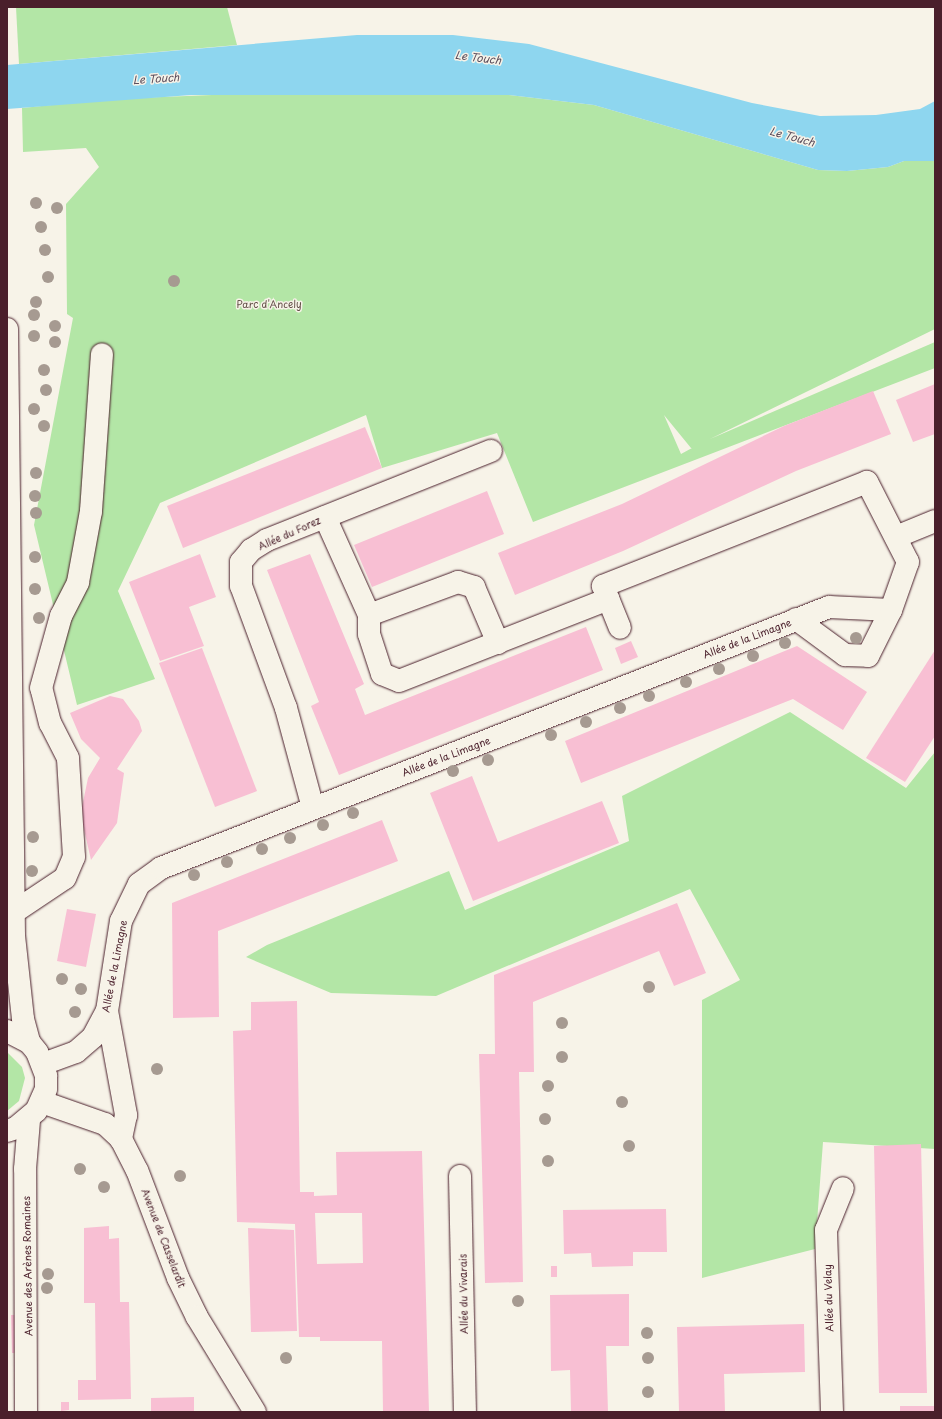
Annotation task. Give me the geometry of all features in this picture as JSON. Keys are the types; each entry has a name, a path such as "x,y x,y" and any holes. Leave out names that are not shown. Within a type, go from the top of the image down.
{"street":[{"path":"7,329 14,912 23,1019 29,1042 43,1064 46,1089 42,1102 29,1120 7,1131"},
{"path":"14,912 65,878 74,857 68,758 50,722 41,688 61,616 78,582 91,511 102,354"},
{"name":"Allée du Forez","path":"313,808 286,708 242,586 240,573 241,562 251,550 267,540 492,451"},
{"path":"620,628 603,586 867,482 908,562 891,610 868,656 845,655 796,619"},
{"path":"325,517 369,615 369,634 382,674 399,681 608,599"},
{"path":"896,537 935,521"},
{"path":"369,615 458,582 474,587 498,643"},
{"name":"Allée de la Limagne","path":"43,1064 76,1052 93,1038 106,1011 121,921 139,884 161,868 829,607 891,610"},
{"path":"12,686 41,688"},
{"path":"106,1011 126,1115 121,1139"},
{"path":"7,1031 29,1042"},
{"name":"Avenue de Casselardit","path":"42,1102 105,1124 121,1139 137,1170 181,1285 197,1317 256,1412"},
{"name":"Avenue des Arènes Romaines","path":"26,1412 25,1169 29,1120"},
{"name":"Allée du Vivarais","path":"460,1176 466,1412"},
{"name":"Allée du Velay","path":"832,1412 826,1230 843,1188"}],"green space":[{"path":"16,7 227,7 237,45 19,64"},
{"name":"Parc d'Ancely","path":"262,93 509,95 594,105 818,170 847,171 888,167 904,161 935,161 935,329 710,439 935,342 935,368 533,522 497,433 382,468 366,415 160,503 118,591 155,679 77,705 34,525 73,318 67,314 66,204 99,167 86,148 23,152 22,108 111,99","holes":["664,415 691,448 681,454"]},
{"path":"790,712 906,788 935,752 935,1149 823,1142 815,1249 702,1278 702,1000 740,980 690,889 436,996 331,993 246,957 267,945 449,871 465,910 629,841 622,796"},
{"path":"7,1052 22,1067 25,1078 19,1101 7,1111"}],"water":[{"name":"Le Touch","path":"357,35 453,35 529,44 752,103 820,116 876,115 920,109 935,101 935,161 904,161 888,167 847,171 818,170 594,105 509,95 191,95 7,109 7,65"}],"building":[{"path":"935,384 935,434 913,442 896,400"},
{"path":"873,391 891,434 796,471 623,551 515,595 498,553 622,504 784,426"},
{"path":"365,427 382,468 183,548 167,506"},
{"path":"487,491 504,534 372,587 354,545"},
{"path":"200,554 216,597 189,607 204,646 160,661 129,582"},
{"path":"310,554 364,684 355,689 365,715 586,627 603,670 339,775 311,706 319,702 267,570"},
{"path":"631,641 638,657 621,664 615,648"},
{"path":"797,646 867,692 843,730 793,699 581,783 565,741"},
{"path":"202,648 257,791 215,807 159,663"},
{"path":"935,650 935,736 905,782 866,758"},
{"path":"110,696 123,699 139,721 142,731 117,769 124,773 117,823 91,860 83,825 82,807 88,778 100,758 81,739 70,713"},
{"path":"472,776 498,842 602,801 619,843 473,901 430,793"},
{"path":"382,820 398,861 218,931 219,1017 173,1018 172,903"},
{"path":"677,903 706,973 674,986 659,951 533,1002 534,1072 519,1072 523,1282 485,1283 479,1054 495,1054 494,975"},
{"path":"67,909 96,914 86,967 57,961"},
{"path":"297,1001 300,1192 314,1192 314,1196 337,1195 336,1152 422,1151 429,1412 383,1412 382,1341 320,1341 320,1337 299,1337 295,1224 237,1222 233,1031 251,1030 251,1002","holes":["315,1213 362,1213 363,1263 317,1264"]},
{"path":"921,1144 927,1393 879,1393 874,1146"},
{"path":"666,1209 667,1252 633,1252 633,1266 592,1267 591,1253 564,1254 563,1210"},
{"path":"109,1226 109,1239 119,1238 120,1302 129,1302 131,1399 78,1400 78,1380 96,1380 95,1303 84,1303 84,1228"},
{"path":"248,1228 294,1230 297,1331 251,1332"},
{"path":"551,1266 557,1266 557,1277 551,1277"},
{"path":"629,1294 629,1346 606,1346 608,1412 571,1412 570,1370 551,1371 550,1295"},
{"path":"11,1315 20,1315 20,1353 12,1353"},
{"path":"804,1324 805,1372 724,1374 725,1412 679,1412 677,1327"},
{"path":"194,1397 194,1412 151,1412 151,1398"},
{"path":"61,1402 69,1402 69,1410 61,1411"},
{"path":"900,1406 935,1406 935,1412 900,1412"}]}
